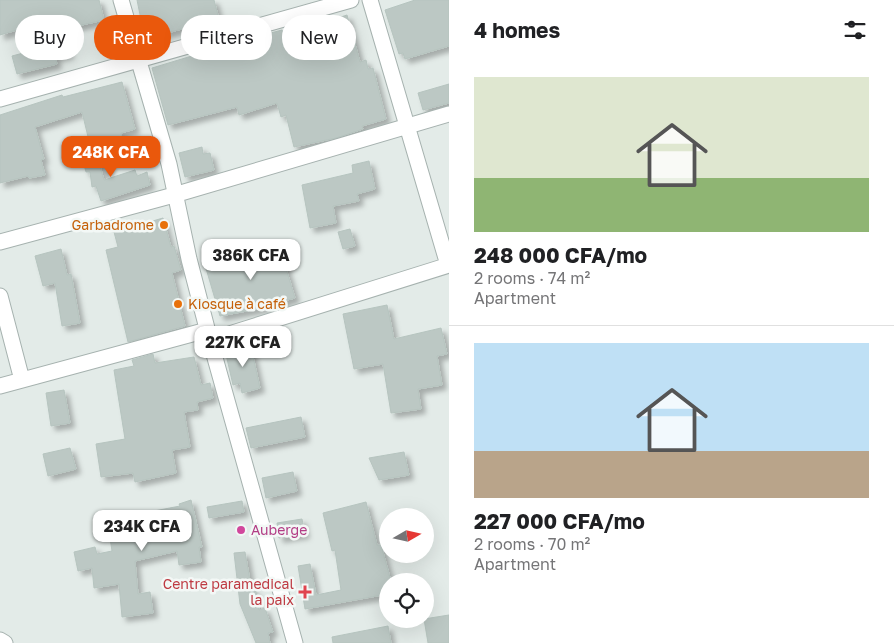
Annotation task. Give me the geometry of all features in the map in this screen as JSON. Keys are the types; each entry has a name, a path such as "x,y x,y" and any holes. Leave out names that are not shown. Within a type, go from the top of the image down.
{"street":[{"path":"121,0 125,15"},
{"path":"171,51 351,0"},
{"path":"0,386 208,335 448,265 370,0"},
{"path":"0,99 138,60 169,164 174,195 208,335 295,643"},
{"path":"0,242 174,195 449,114"},
{"path":"0,296 22,380"},
{"path":"0,640 5,643"}],"building":[{"path":"0,0 99,0 103,15 94,15 94,22 84,24 84,15 15,15 15,31 0,35"},
{"path":"137,0 214,0 218,15 181,15 181,29 171,32 171,15 140,15"},
{"path":"415,0 449,0 449,46 405,59 403,53 399,54 385,10"},
{"path":"282,30 282,60 356,60 356,48 360,62 366,60 368,69 373,68 386,119 362,126 363,129 336,138 294,147 286,115 281,117 277,103 239,115 237,107 168,125 152,68 181,59 272,60 272,33"},
{"path":"15,55 15,60 56,60 57,64 17,74 12,56"},
{"path":"122,82 135,129 121,133 122,138 90,145 82,112 35,127 44,159 41,160 45,175 29,178 28,176 0,183 0,115 62,95 63,97"},
{"path":"449,84 449,103 423,110 418,93"},
{"path":"94,145 104,180 135,170 137,176 147,172 150,185 101,201 96,186 92,187 90,172 86,172 81,154 86,152 85,147"},
{"path":"202,147 203,154 210,153 214,170 185,177 179,153"},
{"path":"369,161 375,189 357,194 359,201 333,206 336,223 310,228 302,185 353,173 352,165"},
{"path":"163,218 171,247 174,246 181,270 172,273 185,326 128,342 106,250 118,247 114,232 140,227 139,225"},
{"path":"350,229 355,246 343,249 338,232"},
{"path":"284,243 290,261 284,262 295,298 284,301 284,304 220,316 205,265"},
{"path":"61,249 67,275 71,274 80,323 62,326 55,283 43,286 35,256"},
{"path":"387,305 394,339 441,328 447,354 437,356 442,385 418,389 421,409 391,413 383,364 354,369 343,314"},
{"path":"250,343 260,388 242,393 240,383 233,385 225,350"},
{"path":"153,354 155,363 194,357 201,385 210,383 213,398 197,402 198,410 184,412 190,447 172,450 176,473 135,482 133,473 101,477 96,444 125,439 114,370 134,366 132,360"},
{"path":"64,390 70,423 51,426 46,393"},
{"path":"301,417 305,437 251,448 246,428"},
{"path":"70,448 76,469 48,476 43,454"},
{"path":"404,452 409,475 379,480 369,458"},
{"path":"293,472 297,491 266,498 262,478"},
{"path":"191,500 202,547 199,547 201,562 179,565 177,551 135,561 138,594 150,592 153,613 122,617 119,584 94,588 92,568 78,571 74,552 95,547 97,554 112,551 108,525 150,515 149,512 180,506 179,504"},
{"path":"242,501 244,512 209,518 207,507"},
{"path":"366,502 377,545 379,545 379,563 386,563 389,573 379,573 379,596 305,609 298,566 310,564 316,595 341,590 335,550 332,551 323,513"},
{"path":"302,519 305,534 279,538 277,523"},
{"path":"245,552 252,591 256,591 259,610 265,608 273,632 268,633 270,643 256,643 240,604 234,553"},
{"path":"449,615 449,643 428,643 426,628 434,628 434,617"},
{"path":"379,628 388,628 391,643 333,643 332,637"}],"place":[{"name":"Garbadrome","path":"164,225"},
{"name":"Kiosque à café","path":"178,304"},
{"name":"Auberge","path":"241,530"},
{"name":"Centre paramedical la paix","path":"305,592"}]}
